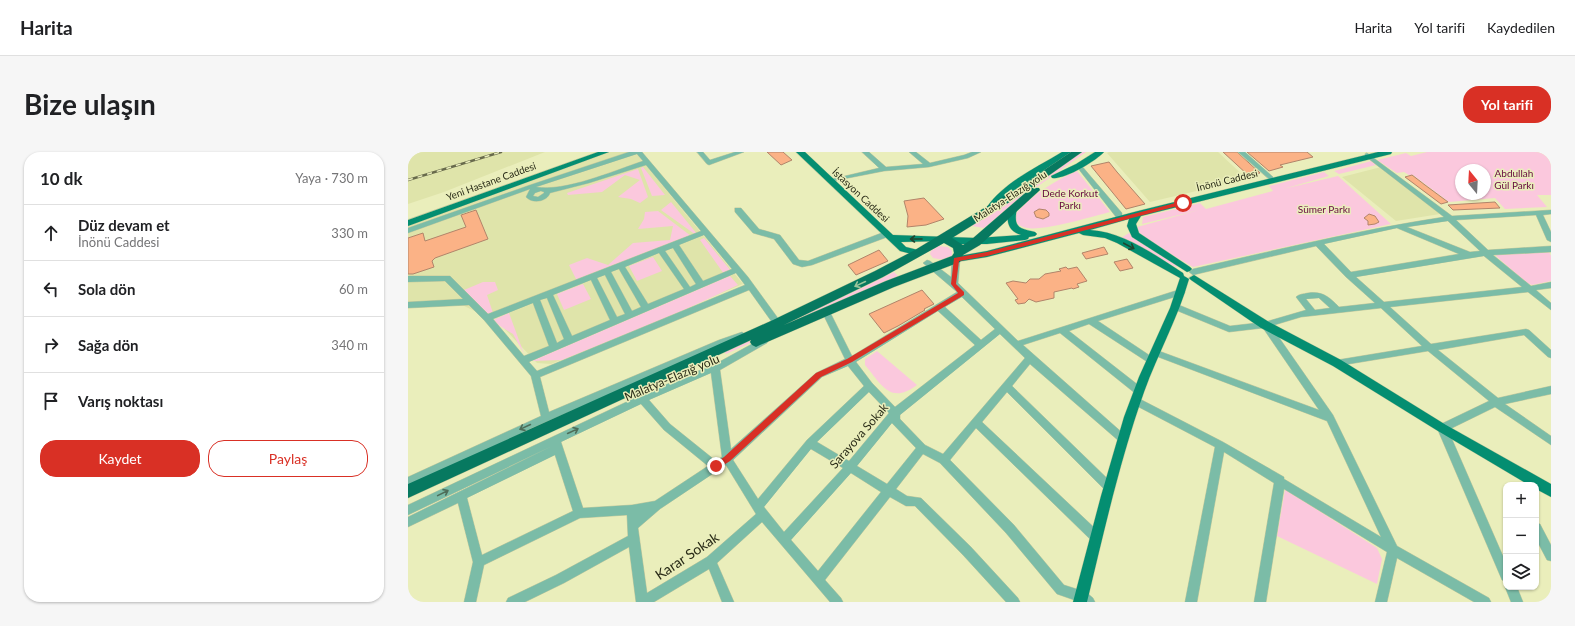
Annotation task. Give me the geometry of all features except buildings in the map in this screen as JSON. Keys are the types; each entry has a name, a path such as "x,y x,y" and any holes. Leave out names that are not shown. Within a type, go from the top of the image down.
{"highway":[{"name":"Malatya-Elazığ yolu","path":"408,491 776,327 945,240 972,220 1076,152"},
{"name":"Malatya-Elazığ yolu","path":"408,500 637,393 715,364 776,327 826,312 958,256 976,242 1029,194 1088,152"},
{"path":"972,220 969,229 974,234 981,233 994,226"},
{"path":"945,240 958,246 958,256"},
{"path":"920,253 920,256 933,266"},
{"path":"879,274 897,270 906,272 907,274 903,278 890,284"}],"main road":[{"name":"Yeni Hastane Caddesi","path":"408,223 605,152"},
{"name":"İstasyon Caddesi","path":"800,152 903,249 920,253"},
{"path":"990,209 992,205 1004,195 1067,152"},
{"path":"1055,176 1079,166 1100,152"},
{"name":"İnönü Caddesi","path":"958,256 987,254 1102,222 1380,152"},
{"name":"İnönü Caddesi","path":"1102,222 1119,215 1151,207 1388,152"},
{"path":"1013,208 1010,218 1012,226 1019,232 1043,234"},
{"path":"1135,235 1131,224 1138,214"},
{"path":"888,235 903,239 976,242 998,241 1043,234 1102,222 1135,235 1187,274 1265,325 1337,363 1531,482"},
{"path":"1102,222 1104,232 1113,238"},
{"path":"1065,233 1099,232 1187,274"},
{"path":"1083,600 1096,537 1123,439 1137,396 1176,307 1187,274"},
{"path":"1539,486 1551,491"}],"street":[{"path":"408,231 635,152"},
{"path":"408,482 546,418 722,342 776,327 750,286 639,152"},
{"path":"700,152 709,163 741,152"},
{"path":"865,152 884,169"},
{"path":"912,152 929,165"},
{"path":"958,152 966,157"},
{"path":"830,181 884,169 929,165 966,157 978,152"},
{"path":"1241,152 1271,178"},
{"path":"1368,156 1450,218 1486,253 1551,307"},
{"path":"533,188 548,191 587,182 647,162"},
{"path":"1079,166 1119,215"},
{"path":"738,210 756,231 777,237 796,262 802,264 809,263 888,235"},
{"path":"1187,274 1398,226 1450,218 1551,212"},
{"path":"1539,213 1551,240"},
{"path":"1398,226 1469,256"},
{"path":"487,318 706,232"},
{"path":"1318,243 1349,275 1430,348 1496,402 1551,441"},
{"path":"675,245 701,285"},
{"path":"1349,275 1486,253 1551,249"},
{"path":"661,250 689,291"},
{"path":"954,284 958,256"},
{"path":"621,266 646,308"},
{"path":"933,266 954,284 1030,358 1123,439"},
{"path":"522,361 737,270"},
{"path":"607,271 630,316"},
{"path":"593,276 615,321"},
{"path":"408,279 447,278 487,318 535,375 546,418"},
{"path":"1176,307 1229,329 1265,325 1312,312 1529,289 1551,285"},
{"path":"535,375 750,286"},
{"path":"1017,344 1181,292"},
{"path":"632,526 657,505 727,459 819,375 850,360 962,293"},
{"path":"549,294 569,340"},
{"path":"1312,312 1300,297 1317,295 1325,296 1336,310"},
{"path":"535,299 554,347"},
{"path":"408,305 470,302"},
{"path":"939,307 980,345"},
{"path":"826,312 850,360 869,386 895,413 894,420 922,448 944,460 1010,528 1062,590 1083,600"},
{"path":"1091,321 1154,357 1330,418"},
{"path":"1265,325 1330,418 1393,550 1381,602"},
{"name":"Sarayova Sokak","path":"784,540 850,468 895,413 1001,329"},
{"path":"1062,330 1137,396 1280,480 1393,550 1485,602"},
{"path":"1337,363 1526,332 1551,355"},
{"path":"944,460 1030,358"},
{"path":"408,522 462,496 642,399 715,364 727,459 760,511 837,602"},
{"name":"Karar Sokak","path":"642,602 711,561 760,511 810,443 869,386"},
{"path":"1006,386 1109,487"},
{"path":"1503,569 1442,428 1496,402 1551,390"},
{"path":"642,399 667,427 716,466"},
{"path":"976,422 1096,537"},
{"path":"810,443 906,501 917,501 967,551 1014,602"},
{"path":"408,510 556,444"},
{"path":"556,444 580,513"},
{"path":"1191,602 1220,445"},
{"path":"818,580 922,448"},
{"path":"1260,602 1280,480"},
{"path":"462,496 479,562 470,602"},
{"path":"479,562 580,513 632,510 657,505"},
{"path":"632,510 633,539 642,602"},
{"path":"1539,534 1551,556"},
{"path":"512,602 633,539"},
{"path":"711,561 728,602"},
{"path":"1512,590 1517,602"}],"shaded area":[{"path":"408,152 545,152 444,192 408,204"},
{"path":"610,152 635,152 743,284 551,364 537,363 499,323 456,302 408,304 408,226"},
{"path":"1218,152 1247,179 1150,202 1107,153"},
{"path":"1381,167 1440,214 1396,221 1342,177"}],"green space":[{"path":"1082,152 1086,152 1024,196 984,228 972,226"},
{"name":"Abdullah Gül Parkı","path":"1427,152 1551,152 1551,195 1537,195 1547,207 1505,209 1495,198 1491,198 1491,164 1455,164 1455,200 1472,200 1449,202 1413,175 1409,175 1404,172 1397,173 1377,160 1406,153 1411,156"},
{"path":"1371,161 1376,165 1339,174 1334,171"},
{"path":"643,167 665,195 652,196 641,168"},
{"path":"638,169 648,197 640,203 631,199 618,197 640,180 625,175 602,192 568,195 567,193"},
{"name":"Dede Korkut Parkı","path":"1077,171 1110,212 1050,227 1028,228 1021,226 1016,222 1014,216 1027,202 1051,184"},
{"name":"Sümer Parkı","path":"1324,172 1329,176 1283,189 1338,176 1391,224 1193,267 1140,236 1137,227 1199,210 1142,224 1143,217 1200,203 1206,209 1273,191 1269,186"},
{"path":"671,202 697,234 696,235 661,210"},
{"path":"658,211 691,236 577,281 569,265 587,258 608,265 633,243 670,240 673,226 638,229 644,219 645,212"},
{"path":"1129,233 1178,266 1176,267 1121,238"},
{"path":"704,238 731,271 724,274 700,240"},
{"path":"938,246 948,247 952,251 952,256 944,260 933,258 930,254 931,251"},
{"path":"1549,252 1551,256 1551,281 1532,285 1527,283 1496,256 1497,254"},
{"path":"653,257 662,271 637,281 629,266"},
{"path":"894,272 898,276 726,354 724,351 860,289"},
{"path":"730,276 738,285 669,317 562,360 532,361"},
{"path":"483,282 495,282 498,290 487,295 493,313 488,315 464,290"},
{"path":"583,284 591,299 564,310 557,294"},
{"path":"509,313 524,354 513,334 493,320"},
{"path":"877,351 917,385 908,391 900,393 893,393 887,390 865,365 865,359"},
{"path":"1285,490 1377,548 1382,559 1377,584 1277,536"}],"railway":[{"path":"408,180 501,152"}],"route":[{"path":"716,466 727,459 819,375 875,346 962,293 954,284 956,259 987,254 1183,203"}]}
